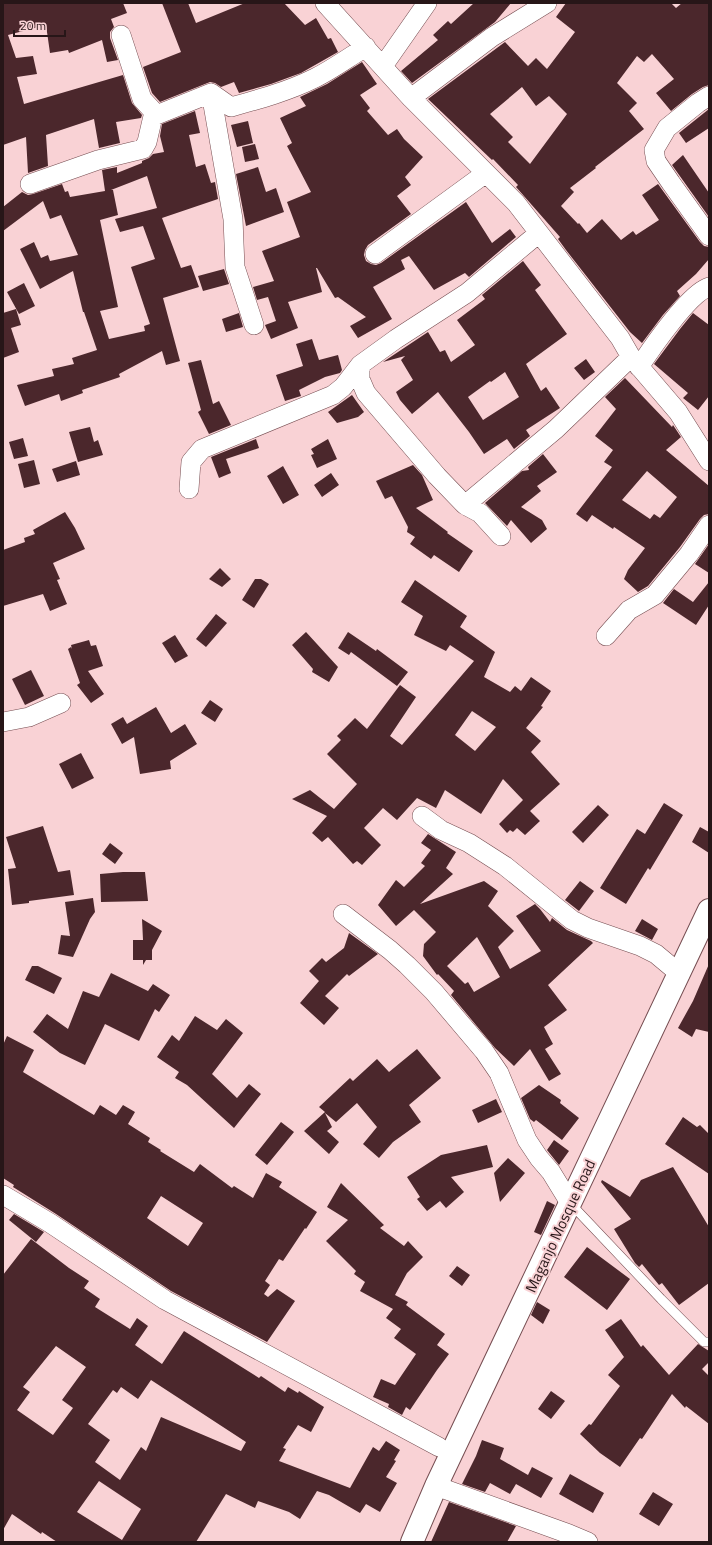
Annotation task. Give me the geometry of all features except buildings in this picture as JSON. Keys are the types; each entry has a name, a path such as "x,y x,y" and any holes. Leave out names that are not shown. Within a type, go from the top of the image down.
{"street":[{"path":"325,3 412,98 516,203 620,338 635,362 678,412 709,461"},
{"path":"383,66 427,3"},
{"path":"412,98 492,37 547,3"},
{"path":"30,184 98,160 143,149 147,142 154,112 142,99 121,35"},
{"path":"210,93 231,107 269,96 317,77 366,47"},
{"path":"154,116 210,93"},
{"path":"210,93 234,218 235,267 254,325"},
{"path":"709,96 667,128 654,150 656,161 709,236"},
{"path":"375,254 486,173"},
{"path":"189,490 191,462 202,449 333,394 343,387 360,365 396,338 467,293 539,233"},
{"path":"465,505 635,362 657,340 696,296 709,287"},
{"path":"360,365 360,379 366,393 437,476 465,505 480,513 501,536"},
{"path":"606,636 630,610 655,595 689,554 709,524"},
{"path":"3,722 29,717 61,703"},
{"path":"422,816 441,830 469,843 505,866 572,920 588,928 640,946 656,954 680,974"},
{"name":"Maganjo Mosque Road","path":"412,1542 436,1486 680,974 709,910"},
{"path":"343,914 407,965 434,992 484,1051 499,1073 527,1140 551,1172 570,1203"},
{"path":"3,1195 165,1300 439,1447"},
{"path":"436,1486 588,1542"}],"lane":[{"path":"570,1203 661,1299 704,1342 709,1342"}]}
